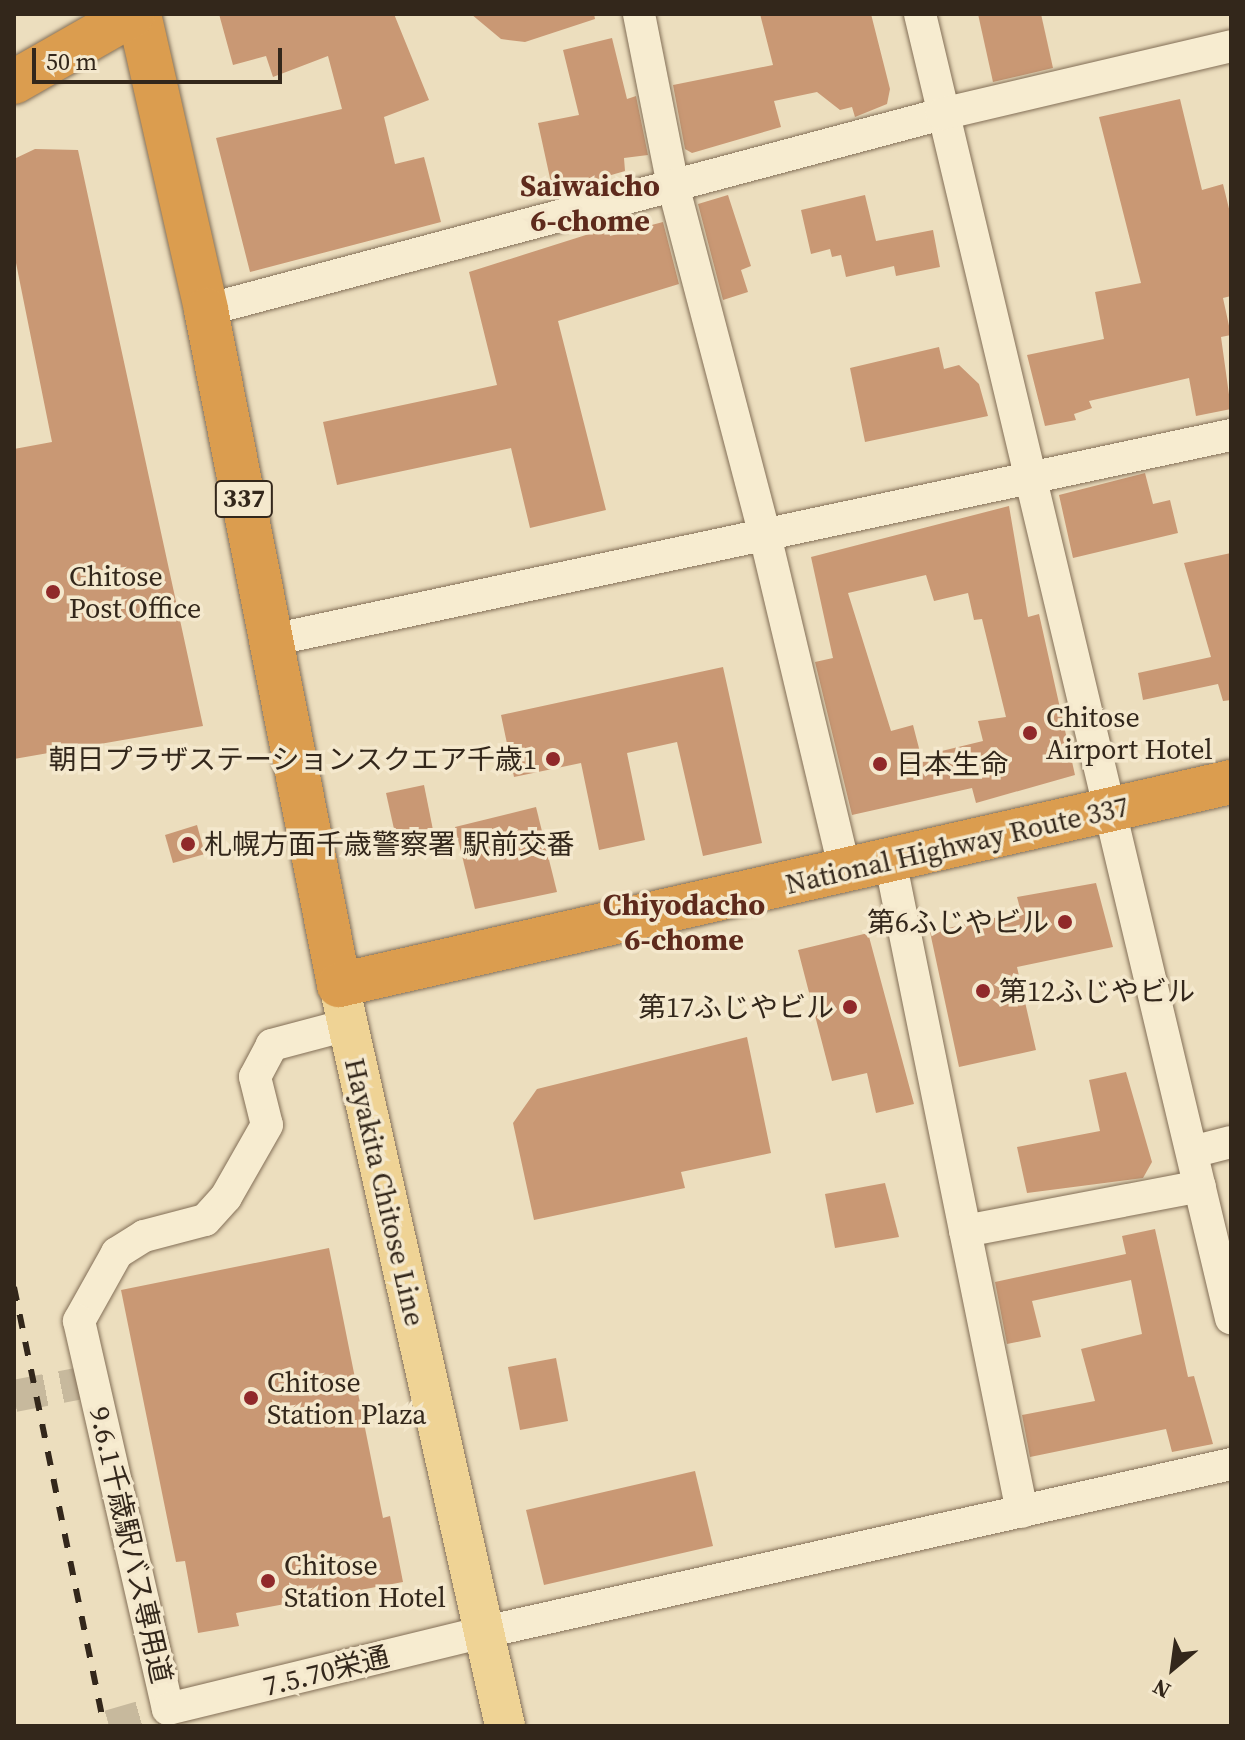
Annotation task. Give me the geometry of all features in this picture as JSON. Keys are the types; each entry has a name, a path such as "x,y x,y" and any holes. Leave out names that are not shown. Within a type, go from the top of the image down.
{"highway":[{"path":"14,82 133,14"},
{"name":"337","path":"139,14 206,310 343,1005"},
{"name":"National Highway Route 337","path":"343,1005 845,870 1231,782"}],"main road":[{"name":"Hayakita Chitose Line","path":"343,1005 505,1726"}],"street":[{"path":"639,14 673,185 765,535 845,870"},
{"path":"920,14 1027,479 1110,810 1231,1318"},
{"path":"206,310 942,114 1231,46"},
{"path":"272,640 1231,435"},
{"path":"890,860 1022,1512"},
{"name":"9.6.1千歳駅バス専用道","path":"168,1709 79,1321 101,1274 117,1253 144,1236 205,1220 217,1210 267,1125 255,1077 272,1045 343,1005"},
{"path":"1192,1152 1231,1142"},
{"path":"965,1231 1200,1186"},
{"name":"7.5.70栄通","path":"168,1709 485,1632 1231,1464"}],"building":[{"path":"219,14 394,14 429,100 384,117 395,164 424,157 441,222 250,272 216,138 342,109 328,56 273,77 266,56 233,65"},
{"path":"471,14 594,14 595,19 525,42 501,39"},
{"path":"760,14 871,14 890,89 887,104 855,117 852,107 840,110 817,92 774,101 781,127 692,153 685,149 673,85 773,65"},
{"path":"978,14 1041,14 1053,68 993,82"},
{"path":"612,38 627,99 636,96 648,155 624,158 625,171 553,192 538,123 579,115 563,50"},
{"path":"1180,99 1202,190 1223,184 1231,217 1231,296 1223,298 1231,335 1221,337 1231,409 1196,416 1189,378 1089,401 1092,408 1074,414 1076,420 1045,426 1027,355 1104,339 1095,292 1141,283 1099,117"},
{"path":"35,149 78,150 203,726 14,759 14,449 52,442 14,253 14,159"},
{"path":"728,195 751,266 741,270 748,292 723,300 698,204"},
{"path":"865,195 876,241 933,230 940,267 896,276 894,266 846,277 841,255 832,257 830,249 811,254 801,210"},
{"path":"663,222 679,284 558,321 606,510 530,528 511,448 337,485 323,422 497,385 469,272 608,228 610,236"},
{"path":"939,347 944,369 959,365 979,384 988,416 865,442 850,368"},
{"path":"1145,473 1153,504 1170,500 1178,533 1073,558 1059,495"},
{"path":"1009,506 1028,617 1039,614 1075,775 976,803 972,788 852,815 815,662 833,658 811,557","holes":["926,575 934,601 968,593 974,620 982,619 1006,717 978,721 983,741 921,756 913,725 891,731 848,593"]},
{"path":"1231,553 1231,700 1223,701 1218,684 1143,700 1138,673 1211,657 1184,563"},
{"name":"朝日プラザステーションスクエア千歳1","path":"723,667 762,843 703,856 677,742 627,753 645,840 599,850 581,763 514,777 501,715"},
{"path":"424,785 433,830 396,838 386,793"},
{"path":"536,807 557,892 475,909 455,827"},
{"path":"197,825 205,854 173,863 165,835"},
{"name":"第12ふじやビル","path":"1096,883 1113,947 1017,967 1036,1050 959,1067 930,932 1021,912 1017,897"},
{"name":"第17ふじやビル","path":"868,933 914,1104 876,1113 867,1073 832,1081 798,950"},
{"path":"747,1037 771,1153 681,1172 685,1188 534,1220 513,1123 537,1089"},
{"path":"1126,1072 1152,1162 1143,1178 1027,1193 1017,1147 1100,1131 1089,1080"},
{"path":"885,1183 899,1237 835,1248 825,1194"},
{"path":"1155,1229 1188,1377 1194,1376 1213,1444 1172,1452 1166,1429 1030,1457 1022,1415 1095,1401 1081,1349 1142,1334 1131,1280 1032,1301 1041,1337 1007,1344 995,1282 1126,1254 1122,1236"},
{"path":"329,1248 383,1518 390,1516 403,1582 236,1613 239,1626 198,1633 185,1561 176,1562 121,1290"},
{"path":"556,1358 568,1421 520,1430 508,1367"},
{"path":"695,1471 713,1546 544,1585 526,1510"}],"tunnel":[{"path":"14,1396 93,1381"},
{"path":"109,1726 168,1709"}],"railway":[{"path":"14,1287 104,1726"}],"place":[{"name":"Chitose Post Office","path":"53,592"},
{"name":"Chitose Airport Hotel","path":"1030,733"},
{"name":"朝日プラザステーションスクエア千歳1","path":"553,759"},
{"name":"日本生命","path":"880,764"},
{"name":"札幌方面千歳警察署 駅前交番","path":"188,844"},
{"name":"第6ふじやビル","path":"1065,922"},
{"name":"第12ふじやビル","path":"983,991"},
{"name":"第17ふじやビル","path":"850,1007"},
{"name":"Chitose Station Plaza","path":"251,1398"},
{"name":"Chitose Station Hotel","path":"268,1581"}],"district":[{"name":"Saiwaicho 6-chome","path":"590,203"},
{"name":"Chiyodacho 6-chome","path":"684,922"}]}
